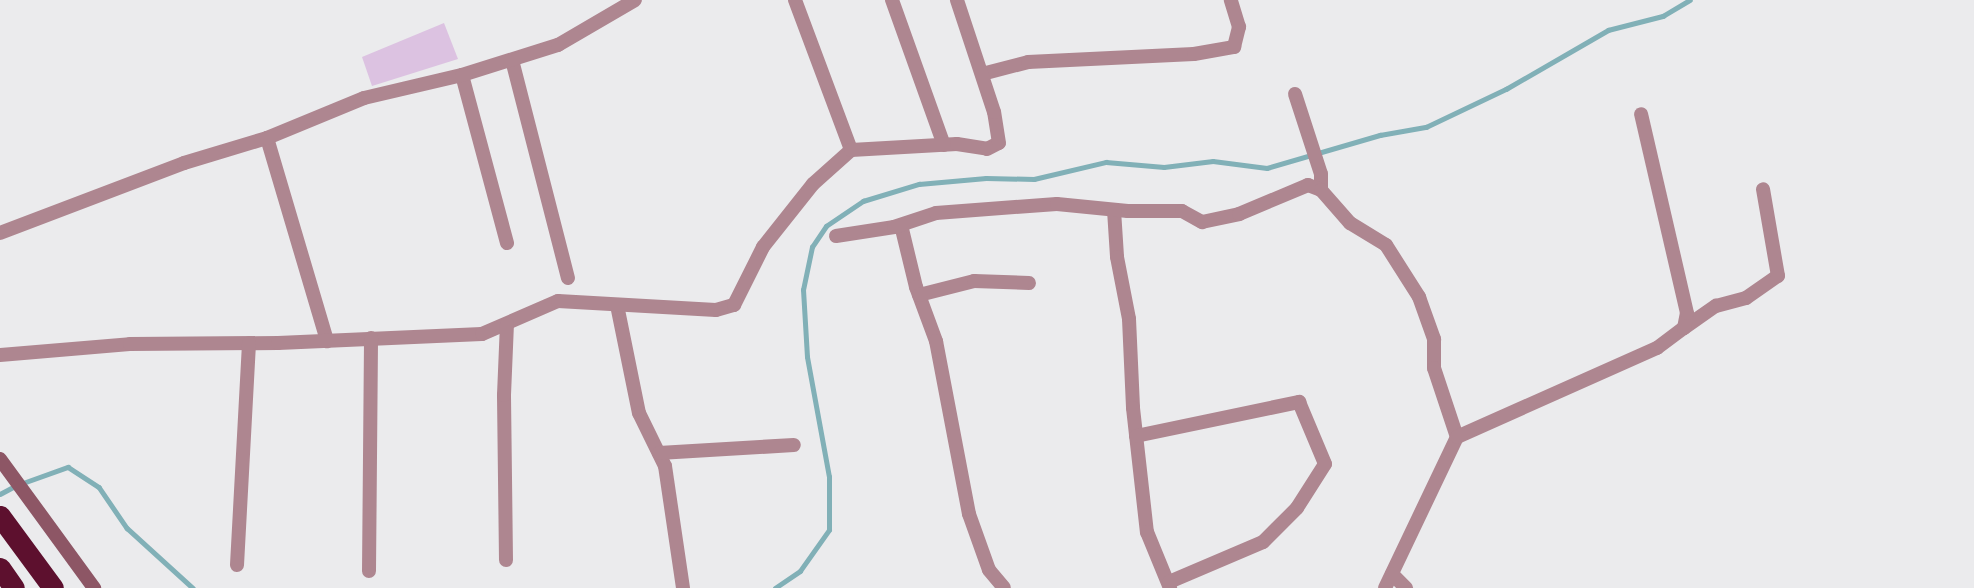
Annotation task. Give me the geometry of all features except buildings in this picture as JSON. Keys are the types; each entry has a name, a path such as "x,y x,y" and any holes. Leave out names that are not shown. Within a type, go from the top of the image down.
{"highway":[{"path":"0,516 53,588"},
{"path":"0,568 14,588"}],"main road":[{"path":"0,459 94,588"}],"street":[{"path":"0,233 184,163 267,138 365,98 462,75 558,45 635,0"},
{"path":"794,0 851,150"},
{"path":"892,0 944,145"},
{"path":"0,355 130,344 327,341 482,334 558,300 716,310 734,305 763,247 813,184 851,150 944,145 987,149 999,143 994,112 957,0"},
{"path":"982,74 1028,62 1194,54 1234,47 1239,27 1231,0"},
{"path":"512,60 568,278"},
{"path":"462,75 507,243"},
{"path":"1295,94 1321,174 1321,190"},
{"path":"1641,114 1687,313 1684,328"},
{"path":"267,138 327,341"},
{"path":"836,236 901,225 936,213 1057,204 1114,210 1182,211 1202,222 1239,214 1308,185 1321,190 1350,223 1386,245 1419,297 1434,339 1434,368 1457,437"},
{"path":"1385,588 1457,437 1657,348 1716,306 1746,298 1778,276 1763,189"},
{"path":"1114,210 1117,257 1129,319 1136,436 1147,532 1169,585 1264,542 1297,508 1325,464 1299,402 1136,436"},
{"path":"901,225 919,295 936,341 970,514 989,570 1004,588"},
{"path":"919,295 974,281 1029,283"},
{"path":"617,305 639,413 659,453 668,484 684,588"},
{"path":"506,561 504,395 507,324"},
{"path":"369,571 371,338"},
{"path":"237,565 249,343"},
{"path":"659,453 794,445"},
{"path":"1392,575 1406,588"}],"waterway":[{"path":"775,588 800,571 829,530 829,477 807,357 803,290 812,247 826,226 863,201 919,184 986,178 1034,179 1106,162 1164,167 1213,161 1267,168 1380,135 1426,127 1506,89 1608,30 1663,16 1690,0"},
{"path":"23,483 68,467 99,487 127,528 193,588"},
{"path":"0,494 15,486"}]}
